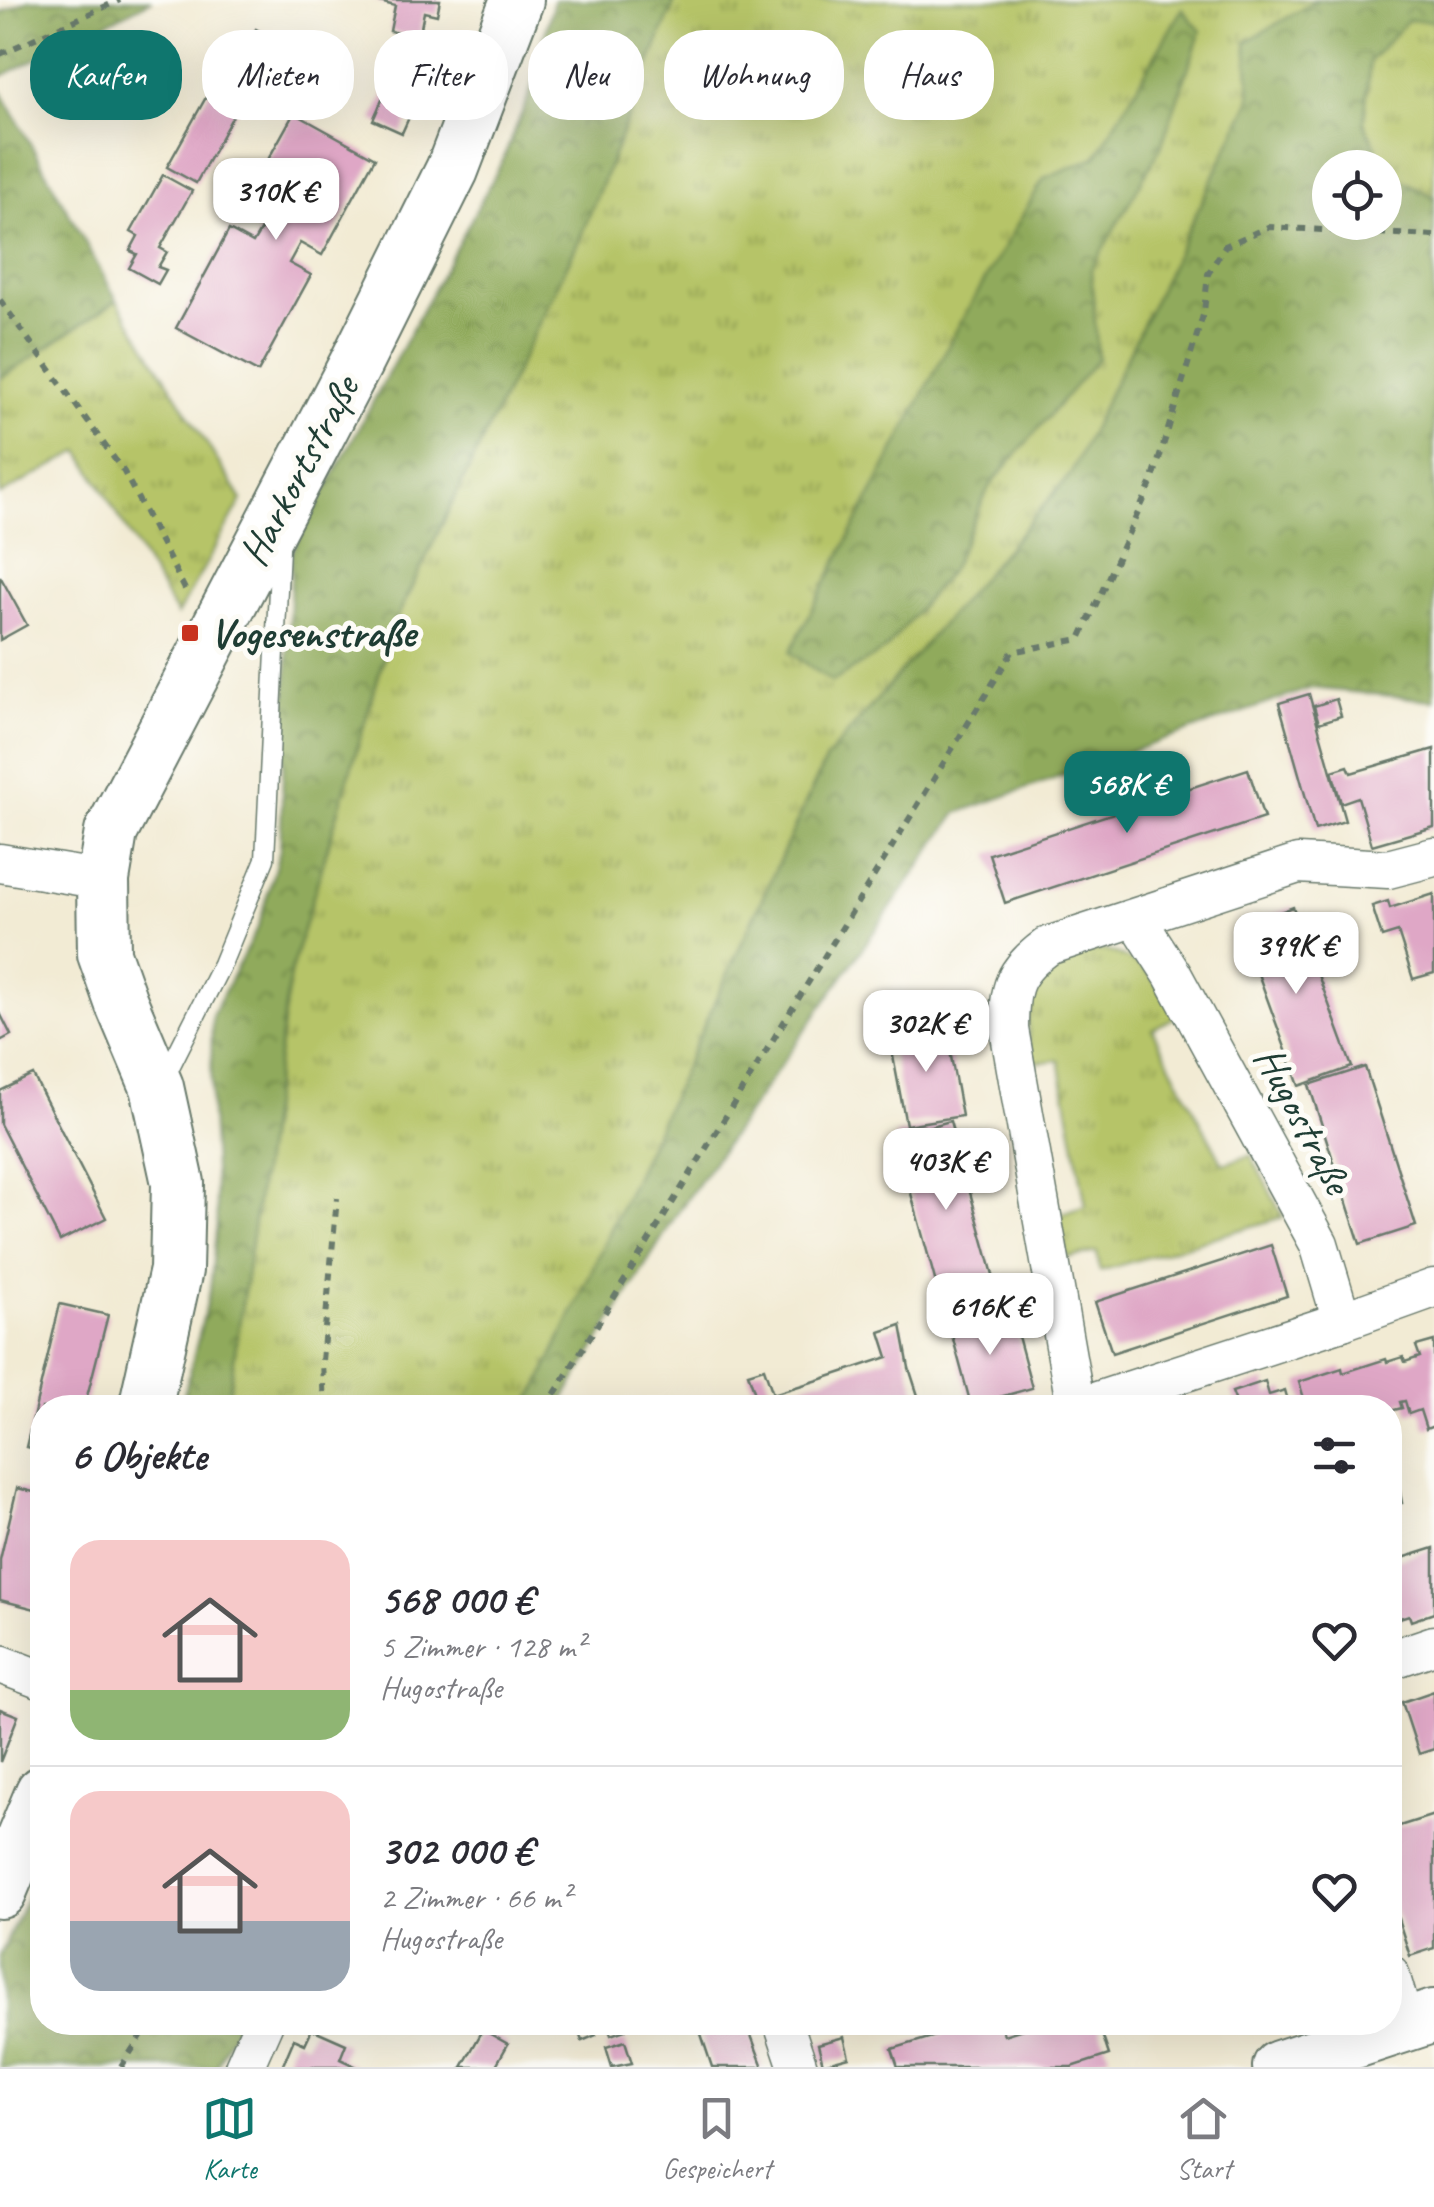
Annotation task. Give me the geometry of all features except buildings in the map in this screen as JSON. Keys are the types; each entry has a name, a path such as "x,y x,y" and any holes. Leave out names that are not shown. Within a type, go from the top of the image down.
{"street":[{"name":"Harkortstraße","path":"149,1395 178,1240 178,1183 157,1088 104,954 102,880 111,832 452,170 517,0"},
{"path":"1074,1395 1008,1029 1013,982 1028,961 1048,946 1298,864 1388,869 1434,858"},
{"path":"0,863 102,880"},
{"name":"Hugostraße","path":"1136,918 1172,974 1319,1244 1342,1321"},
{"path":"1116,1395 1434,1288"},
{"path":"1402,1656 1434,1645"},
{"path":"0,1664 30,1675"},
{"path":"0,1892 30,1821"},
{"path":"1402,1993 1420,2021"},
{"path":"244,2067 258,2035"},
{"path":"787,2035 798,2067"},
{"path":"1279,2067 1377,2035"}],"lane":[{"path":"157,1088 222,964 264,859 277,580 286,492"}],"path":[{"path":"0,54 120,0"},
{"path":"554,1395 1012,652 1080,639 1152,482 1204,312 1208,274 1226,246 1268,227 1434,236"},
{"path":"0,300 124,472 187,592 208,644"},
{"path":"323,1395 322,1360 338,1198"},
{"path":"121,2067 142,2035"}],"green space":[{"path":"29,0 152,0 93,30 30,30 30,62 0,77 0,13"},
{"path":"554,0 675,0 644,78 644,30 546,30"},
{"path":"675,0 1434,0 1434,197 1402,180 1402,150 1350,150 1251,99 1070,475 826,759 533,1395 229,1395 290,974 394,624 580,238 627,120 644,120 644,78"},
{"path":"1317,0 1434,0 1434,21 1408,20 1370,61 1364,123 1377,150 1312,150 1312,240 1402,240 1402,180 1434,197 1434,700 1311,688 957,813 676,1215 566,1395 533,1395 826,759 1070,475 1251,99 1246,42"},
{"path":"1182,9 1201,31 1161,147 1091,270 1098,358 989,487 952,568 886,649 832,682 790,652 960,323 1044,178 1096,157"},
{"path":"0,89 117,300 0,379"},
{"path":"528,98 528,120 627,120 580,238 394,624 290,974 229,1395 184,1395 210,1290 217,1223 211,1114 212,1015 259,925 280,849 292,552 502,162"},
{"path":"117,300 242,500 177,615 80,451 0,495 0,379"},
{"path":"1104,950 1141,967 1162,991 1177,1016 1152,1029 1223,1164 1251,1155 1283,1217 1100,1271 1097,1252 1067,1258 1059,1215 1086,1206 1059,1060 1032,1063 1030,1000 1035,984 1059,962"},
{"path":"30,1890 30,2035 231,2035 216,2067 0,2067 0,1956"}],"place":[{"name":"Vogesenstraße","path":"190,633"}]}
